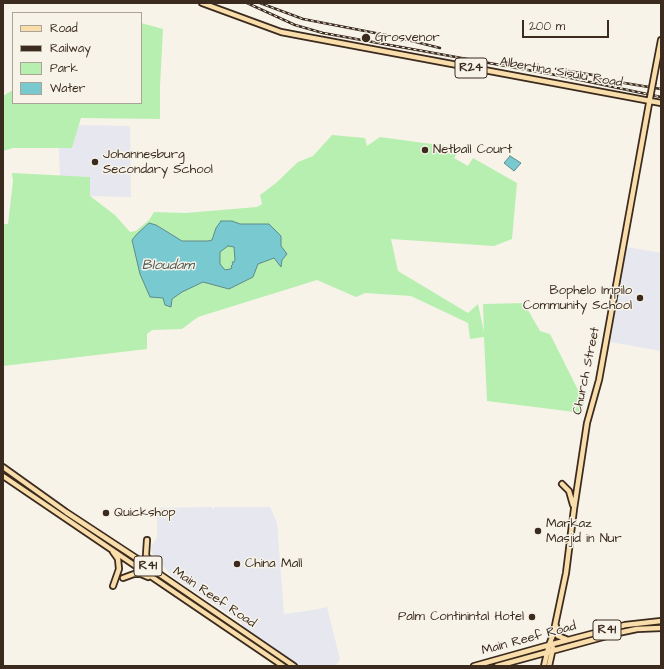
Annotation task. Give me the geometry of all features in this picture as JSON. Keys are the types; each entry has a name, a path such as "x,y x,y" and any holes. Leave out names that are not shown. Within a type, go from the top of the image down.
{"main road":[{"name":"Albertina Sisulu Road","path":"202,3 282,32 295,35 650,99 661,103"},
{"name":"Church Street","path":"550,651 566,573 587,423 599,380 661,40"},
{"name":"Main Reef Road","path":"3,467 66,512 294,666"},
{"name":"Main Reef Road","path":"3,476 283,666"},
{"path":"562,484 569,491 574,509"},
{"path":"147,540 146,557 155,571"},
{"path":"109,548 116,555 119,564 119,572 113,586"},
{"path":"123,578 134,574 141,574 163,585"},
{"name":"Main Reef Road","path":"474,666 625,625 661,622"},
{"path":"555,623 558,636 562,639 569,640"},
{"name":"Main Reef Road","path":"497,666 618,633 637,629 661,628"},
{"path":"544,666 550,651"},
{"path":"549,666 550,651"}],"shaded area":[{"name":"Johannesburg Secondary School","path":"79,125 130,126 131,197 90,196 90,177 60,176 59,148 72,148"},
{"name":"Bophelo Impilo Community School","path":"627,247 661,253 661,351 610,342"},
{"path":"212,507 212,509 216,507 270,507 277,523 284,614 327,607 340,659 336,666 300,666 241,626 242,623 172,576 152,553 151,547 157,538 157,512 161,508"}],"green space":[{"path":"142,23 163,29 160,119 81,118 72,148 13,148 3,151 3,96 12,91 12,104 142,104"},
{"path":"332,135 365,138 367,146 380,137 461,148 454,158 468,166 473,158 517,183 512,239 494,246 391,239 398,271 468,313 478,304 484,332 483,304 524,303 540,331 550,334 584,402 582,413 487,401 484,337 470,339 468,323 411,296 365,293 356,297 317,280 198,317 182,329 152,330 147,334 147,349 3,366 3,224 8,224 13,181 12,173 90,177 90,196 115,215 130,232 136,231 149,220 154,212 185,213 257,207 262,204 260,195 276,183 298,162 313,156"}],"water":[{"path":"510,156 521,163 514,171 504,163"},
{"name":"Bloudam","path":"221,221 232,221 240,224 269,224 281,236 281,246 287,254 282,260 281,267 274,258 258,264 253,277 229,289 203,282 182,292 172,299 171,307 165,305 163,298 150,297 140,274 132,240 137,234 149,223 156,225 182,241 208,241 212,240 216,228","holes":["228,246 234,247 235,260 232,262 232,268 225,270 220,264 220,252"]}],"railway":[{"path":"247,3 295,25 323,33 561,76 661,97"},
{"path":"260,3 303,19 396,37 440,48"},
{"path":"556,69 599,76"},
{"path":"594,78 661,89"}],"place":[{"name":"Grosvenor","path":"366,38"},
{"name":"Netball Court","path":"425,150"},
{"name":"Johannesburg Secondary School","path":"95,162"},
{"name":"Bophelo Impilo Community School","path":"640,298"},
{"name":"Quickshop","path":"106,513"},
{"name":"Markaz Masjid in Nur","path":"538,531"},
{"name":"China Mall","path":"237,564"},
{"name":"Palm Continintal Hotel","path":"532,617"}]}
